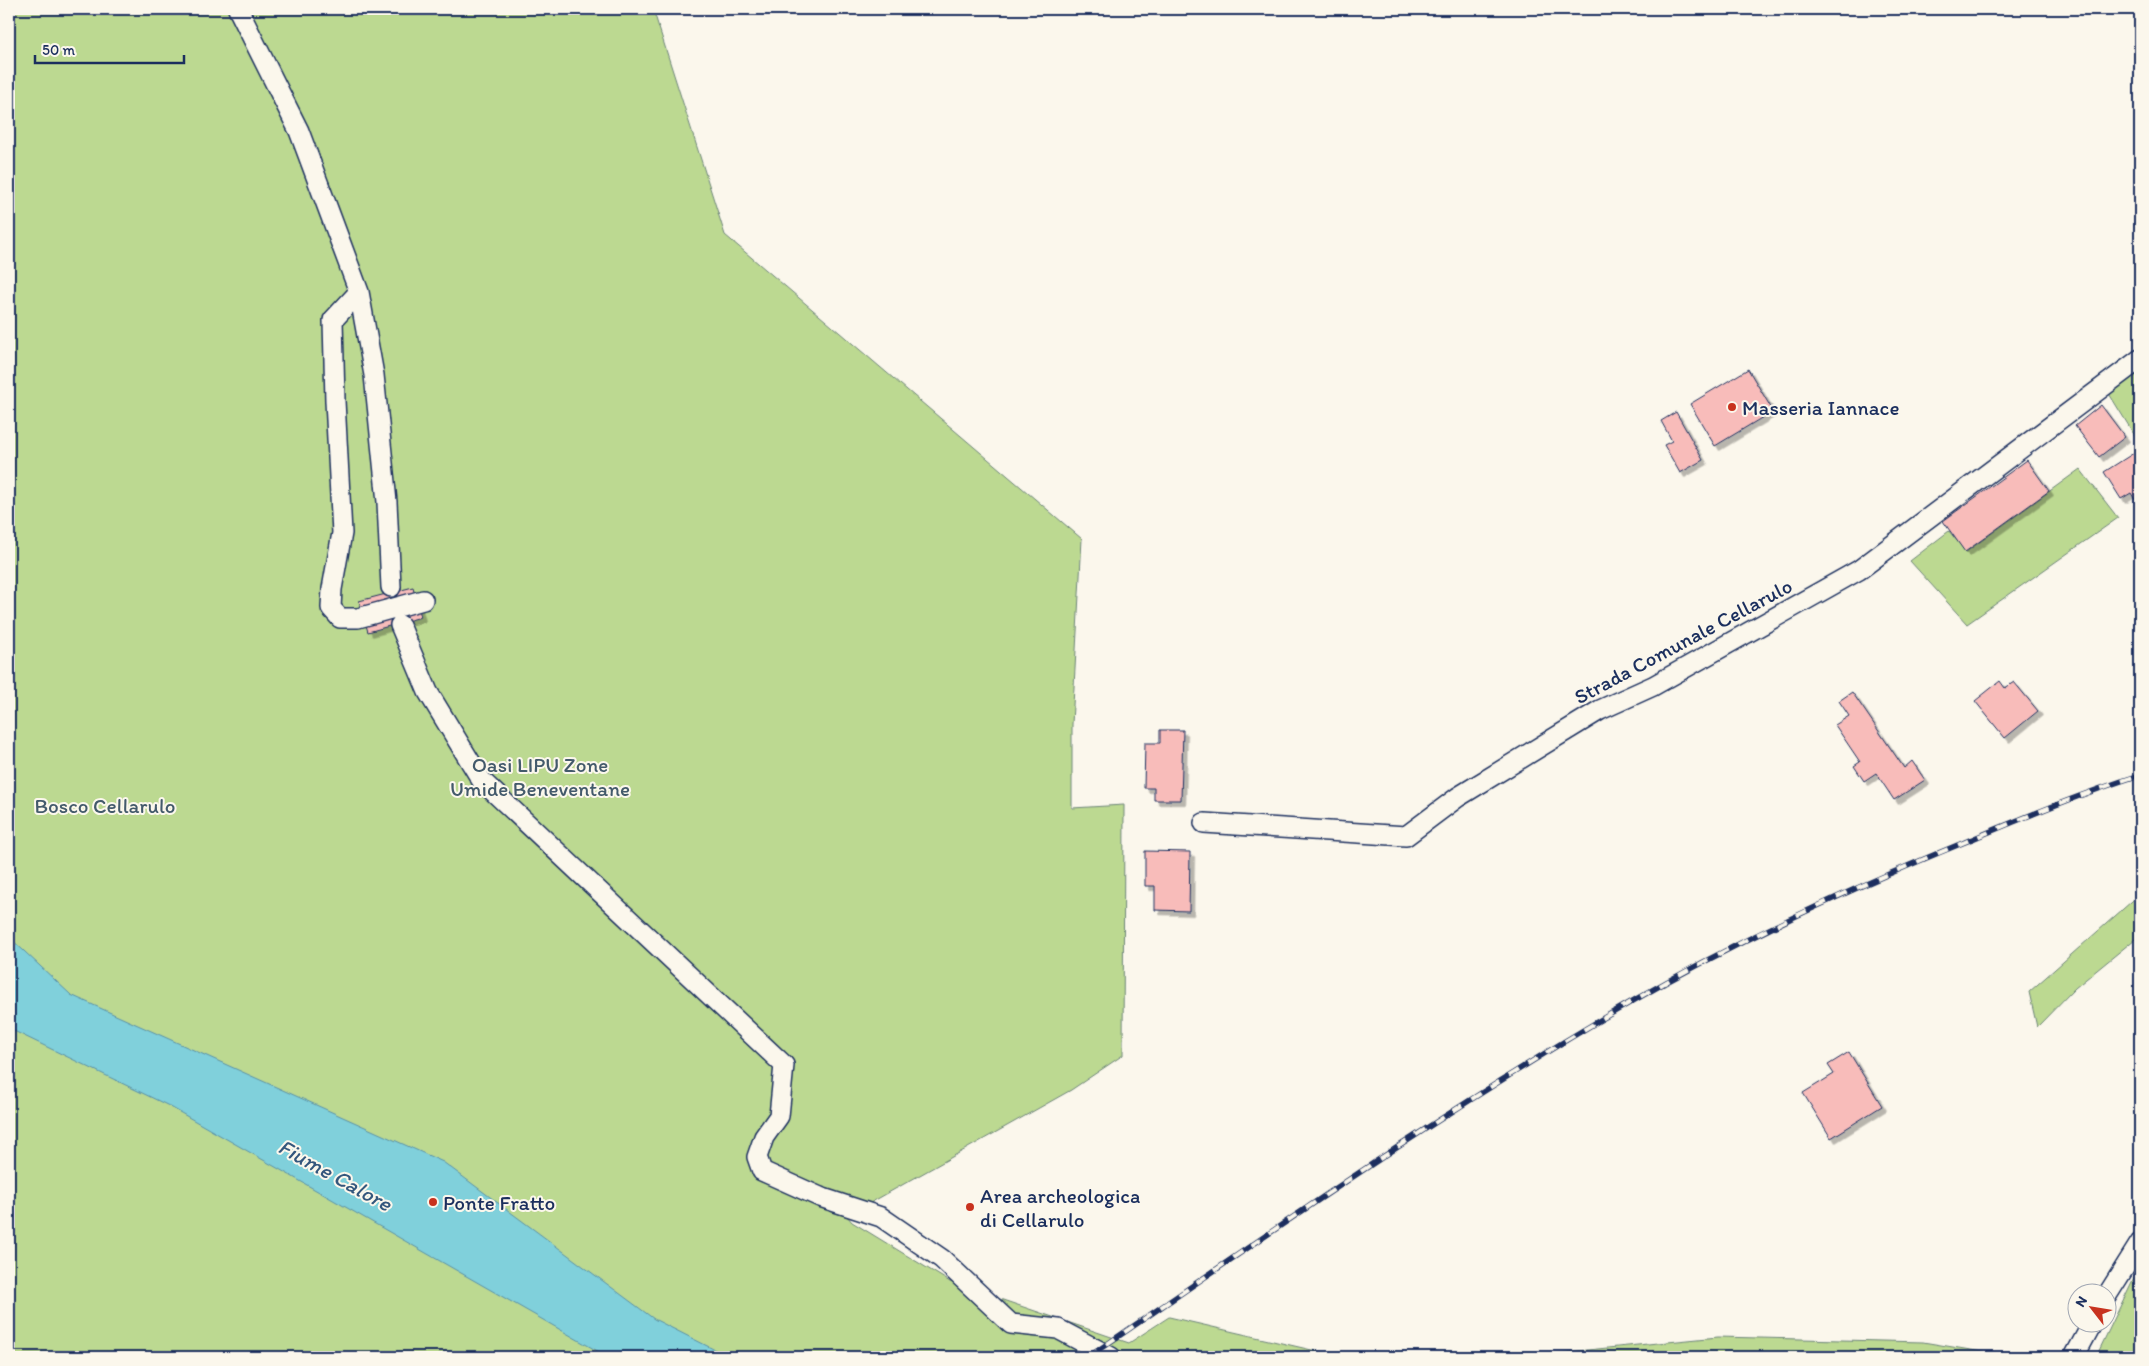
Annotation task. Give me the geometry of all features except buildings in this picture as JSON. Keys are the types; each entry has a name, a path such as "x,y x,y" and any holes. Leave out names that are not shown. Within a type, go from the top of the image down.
{"street":[{"path":"238,9 299,131 359,292 374,375 387,502 391,588"},
{"path":"359,292 334,320 335,401 342,533 332,589 331,608 340,618 358,618 423,600"},
{"name":"Strada Comunale Cellarulo","path":"1204,823 1406,836 1458,797 1600,710 1653,686 1859,570 2140,359"},
{"path":"400,625 428,692 482,781 784,1065 779,1116 764,1137 757,1157 762,1171 820,1197 881,1217 942,1259 1011,1324 1058,1329 1111,1357"},
{"path":"2114,1284 2140,1243"},
{"path":"2074,1357 2087,1334"}],"green space":[{"name":"Oasi LIPU Zone Umide Beneventane","path":"9,9 653,9 725,235 1082,539 1072,724 1072,808 1124,805 1123,1055 1071,1090 847,1216 852,1222 950,1282 1129,1343 1169,1317 1342,1357 9,1357"},
{"path":"2140,368 2140,444 2108,392"},
{"path":"2080,469 2118,518 1967,624 1910,561 1949,531 1966,552"},
{"path":"2140,894 2140,935 2075,988 2037,1027 2029,992"},
{"path":"2140,1265 2140,1357 2096,1357 2107,1334 2116,1334 2116,1315"},
{"path":"1718,1337 1923,1342 2012,1357 1517,1357"}],"water":[{"name":"Fiume Calore","path":"9,937 71,995 443,1162 654,1319 729,1357 608,1357 167,1105 9,1028"}],"railway":[{"path":"1088,1357 1424,1130 1561,1043 1671,979 1795,916 1879,878 2052,807 2140,775"}],"place":[{"name":"Masseria Iannace","path":"1732,407"},
{"name":"Ponte Fratto","path":"433,1202"},
{"name":"Area archeologica di Cellarulo","path":"970,1207"}],"park label":[{"name":"Bosco Cellarulo","path":"105,805"}]}
